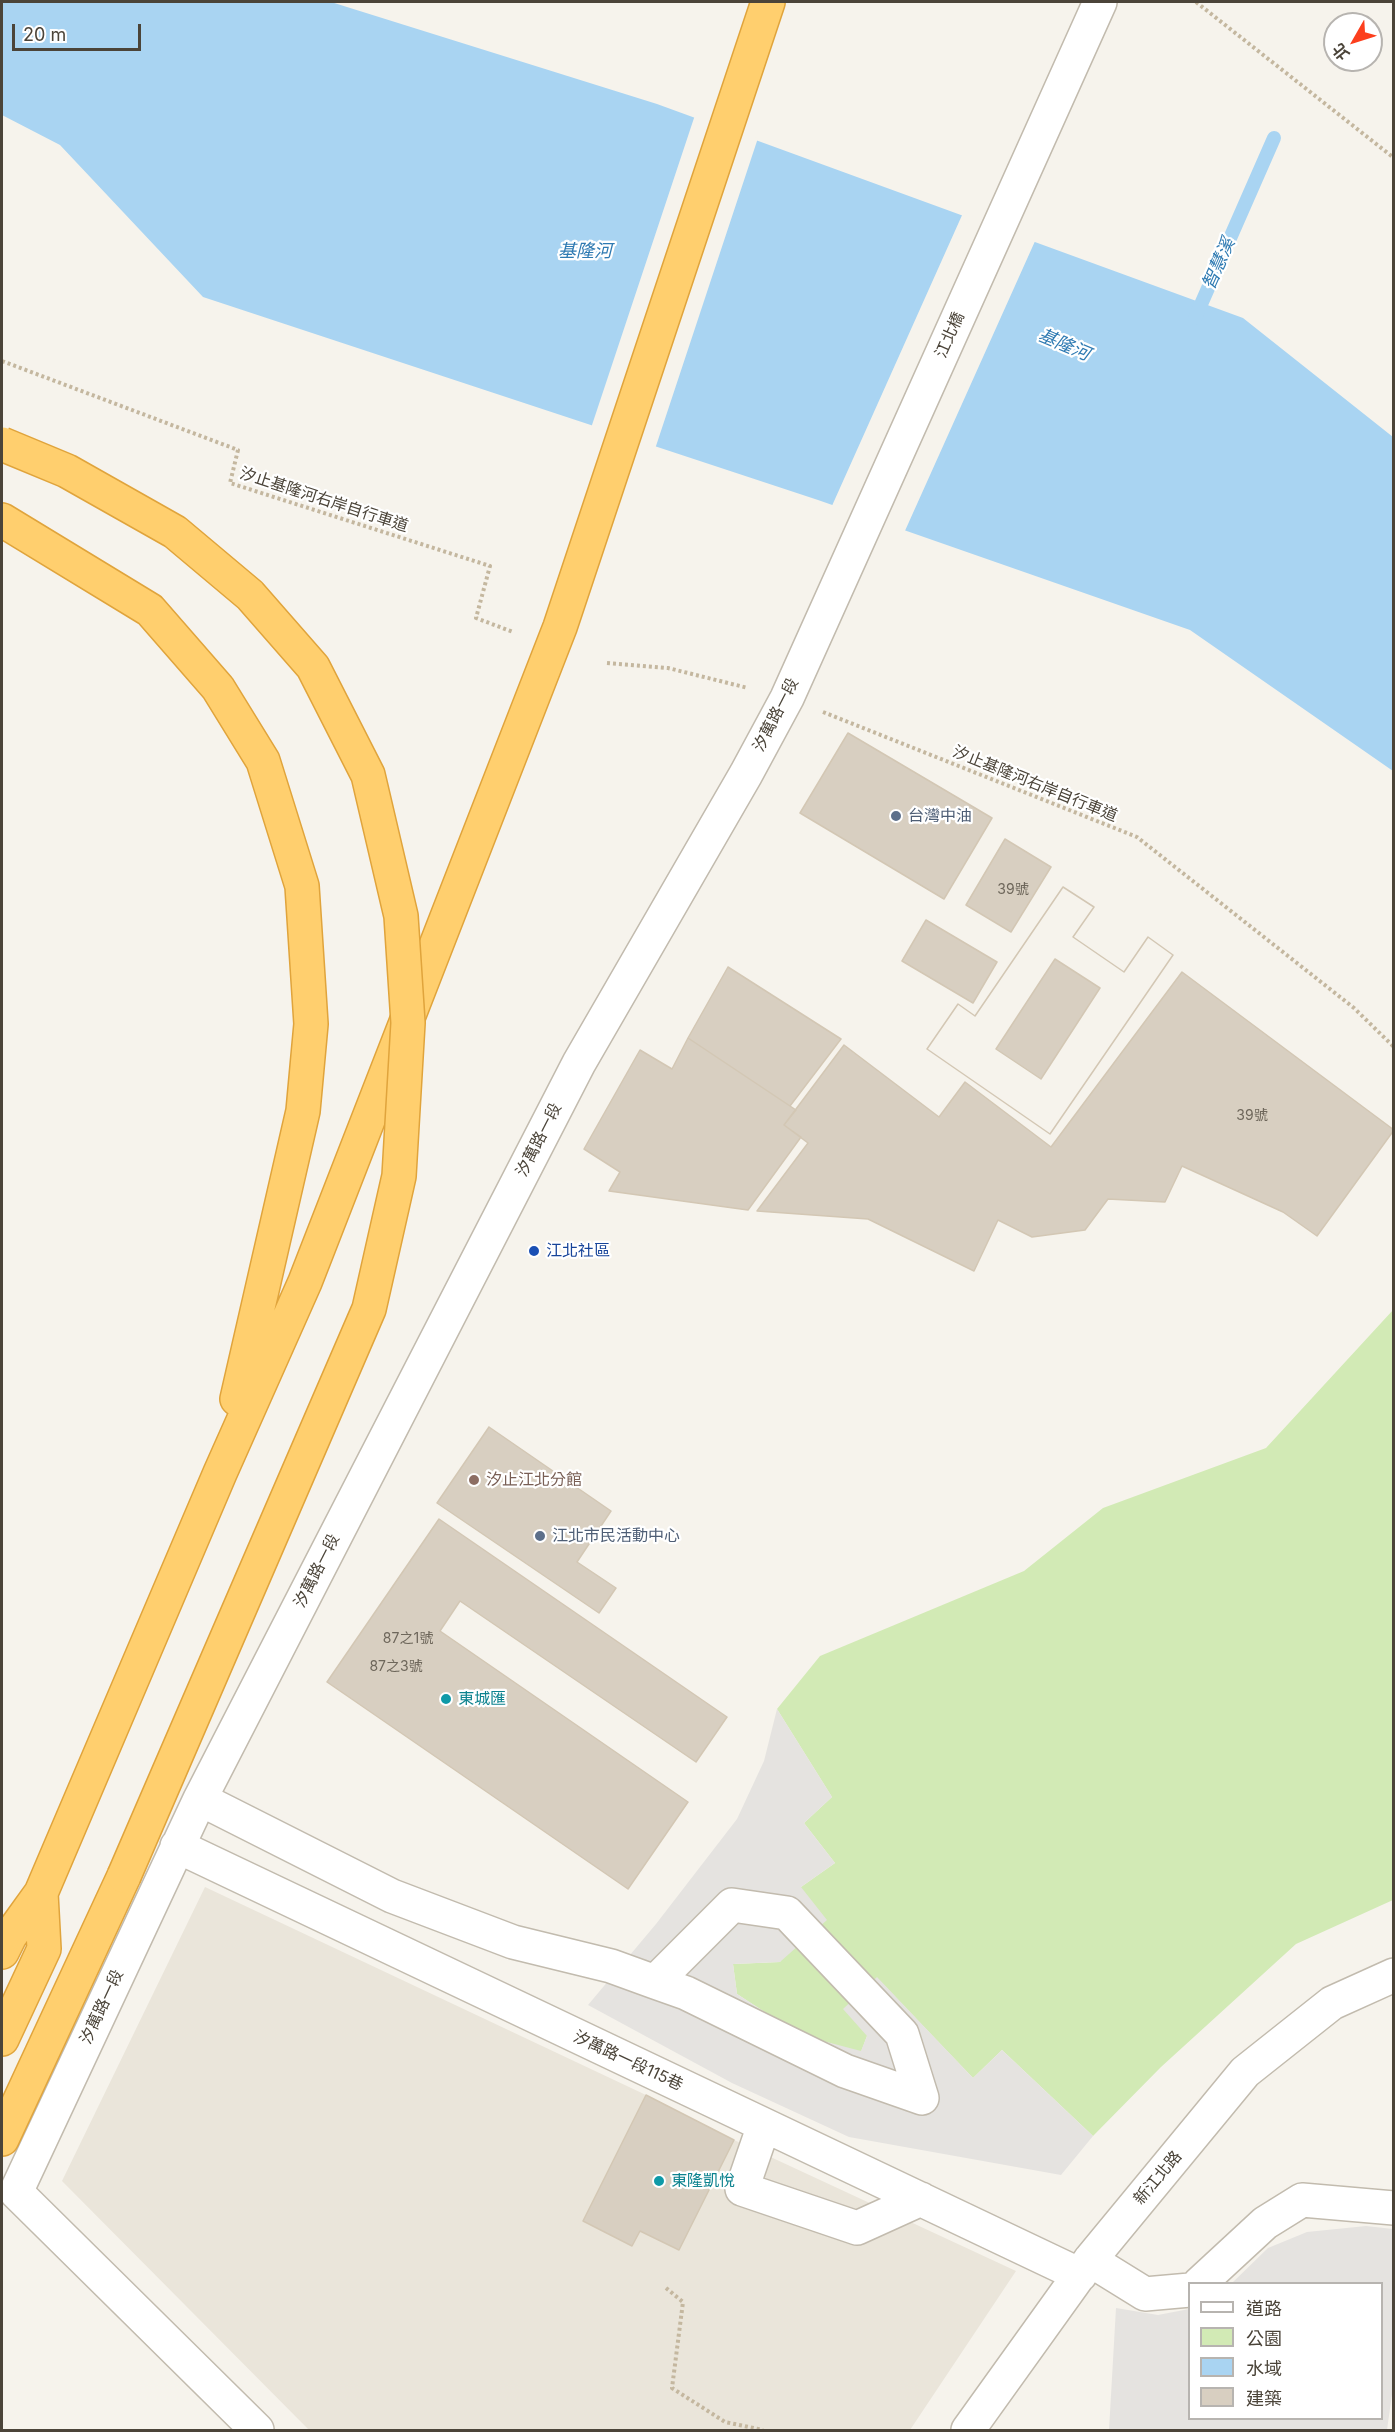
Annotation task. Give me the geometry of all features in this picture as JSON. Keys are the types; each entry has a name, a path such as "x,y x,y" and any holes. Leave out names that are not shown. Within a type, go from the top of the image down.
{"highway":[{"path":"2,1952 10,1936 40,1893 220,1473 305,1282 560,627 768,2"},
{"path":"2,444 67,471 175,532 250,595 313,667 368,775 400,916 408,1023 399,1176 369,1309 124,1876 2,2139"},
{"path":"2,520 150,610 218,688 263,761 302,886 311,1024 303,1111 220,1473"},
{"path":"2,2039 44,1949 40,1893"}],"street":[{"name":"江北橋","path":"802,664 1100,3"},
{"name":"汐萬路一段","path":"257,2430 16,2192 200,1799 579,1063 746,774 787,698 802,664"},
{"path":"200,1799 392,1896 513,1942 611,1966 655,1982 686,1993 845,2071 922,2098 902,2034 788,1913 732,1905 655,1982"},
{"name":"汐萬路一段115巷","path":"177,1846 921,2199 1145,2295 1188,2290"},
{"name":"新江北路","path":"968,2430 1085,2268 1245,2072 1332,2004 1394,1975"},
{"path":"764,2125 742,2189 856,2228 921,2199"},
{"path":"1200,2282 1265,2223 1302,2200 1394,2208"}],"path":[{"path":"1196,2 1394,158"},
{"name":"汐止基隆河右岸自行車道","path":"2,362 238,450 230,483 490,566 476,618 513,632"},
{"name":"汐止基隆河右岸自行車道","path":"607,663 668,668 787,698 1137,837 1354,1008 1394,1047"},
{"path":"666,2288 683,2302 672,2388 725,2422 763,2430"}],"shaded area":[{"path":"777,1709 832,1797 804,1823 835,1863 801,1887 827,1920 780,1962 733,1964 737,1994 800,2035 861,2051 867,2036 843,2009 877,1977 973,2078 1002,2050 1093,2136 1061,2175 849,2137 732,2083 588,2005 656,1924 737,1819 764,1761"},
{"path":"205,1887 646,2095 734,2140 1016,2271 910,2430 309,2430 62,2181"},
{"path":"1366,2226 1393,2229 1394,2380 1387,2430 1109,2430 1116,2308 1158,2315 1188,2309 1188,2420 1383,2420 1383,2282 1233,2282 1268,2248 1307,2232"}],"green space":[{"path":"1393,1310 1393,1900 1296,1944 1161,2067 1093,2136 1002,2050 973,2078 877,1978 867,2036 861,2052 800,2035 737,1994 733,1964 780,1962 801,1887 835,1863 804,1823 832,1797 777,1709 820,1656 1024,1571 1103,1508 1266,1448"}],"water":[{"name":"基隆河","path":"2,2 331,2 657,104 1243,318 1393,437 1393,771 1190,630 818,500 203,297 60,145 2,115"}],"pier":[{"path":"695,115 758,138 655,449 591,428"},
{"path":"963,213 1036,239 904,533 831,508"}],"building":[{"name":"台灣中油","path":"848,733 992,818 944,899 800,813"},
{"path":"1005,839 1051,867 1011,932 966,905"},
{"path":"1063,887 1094,907 1073,937 1124,972 1148,937 1173,955 1050,1134 927,1049 958,1004 975,1016","holes":["1055,959 1100,988 1041,1079 996,1049"]},
{"path":"1063,887 1094,907 1073,937 1124,972 1148,937 1173,955 1050,1134 927,1049 958,1004 975,1016"},
{"path":"926,920 997,962 973,1003 902,961"},
{"path":"728,967 841,1039 790,1106 688,1038"},
{"path":"1182,972 1394,1130 1317,1236 1283,1212 1182,1166 1165,1202 1108,1199 1085,1230 1032,1237 998,1220 974,1271 868,1219 757,1211 808,1143 784,1125 844,1045 939,1117 965,1082 1051,1147"},
{"path":"688,1038 796,1110 784,1125 801,1137 748,1210 609,1191 620,1172 584,1149 640,1050 672,1069"},
{"name":"江北市民活動中心","path":"489,1427 611,1511 577,1562 616,1588 599,1613 437,1503"},
{"name":"東城匯","path":"439,1519 727,1717 696,1762 460,1601 440,1631 688,1802 628,1889 327,1682"},
{"name":"東隆凱悅","path":"646,2095 734,2140 679,2250 640,2231 632,2246 583,2221"}],"waterway":[{"name":"智慧溪","path":"1195,318 1274,138"}],"place":[{"name":"台灣中油","path":"896,816"},
{"name":"江北社區","path":"534,1251"},
{"name":"汐止江北分館","path":"474,1480"},
{"name":"江北市民活動中心","path":"540,1536"},
{"name":"東城匯","path":"446,1699"},
{"name":"東隆凱悅","path":"659,2181"}]}
